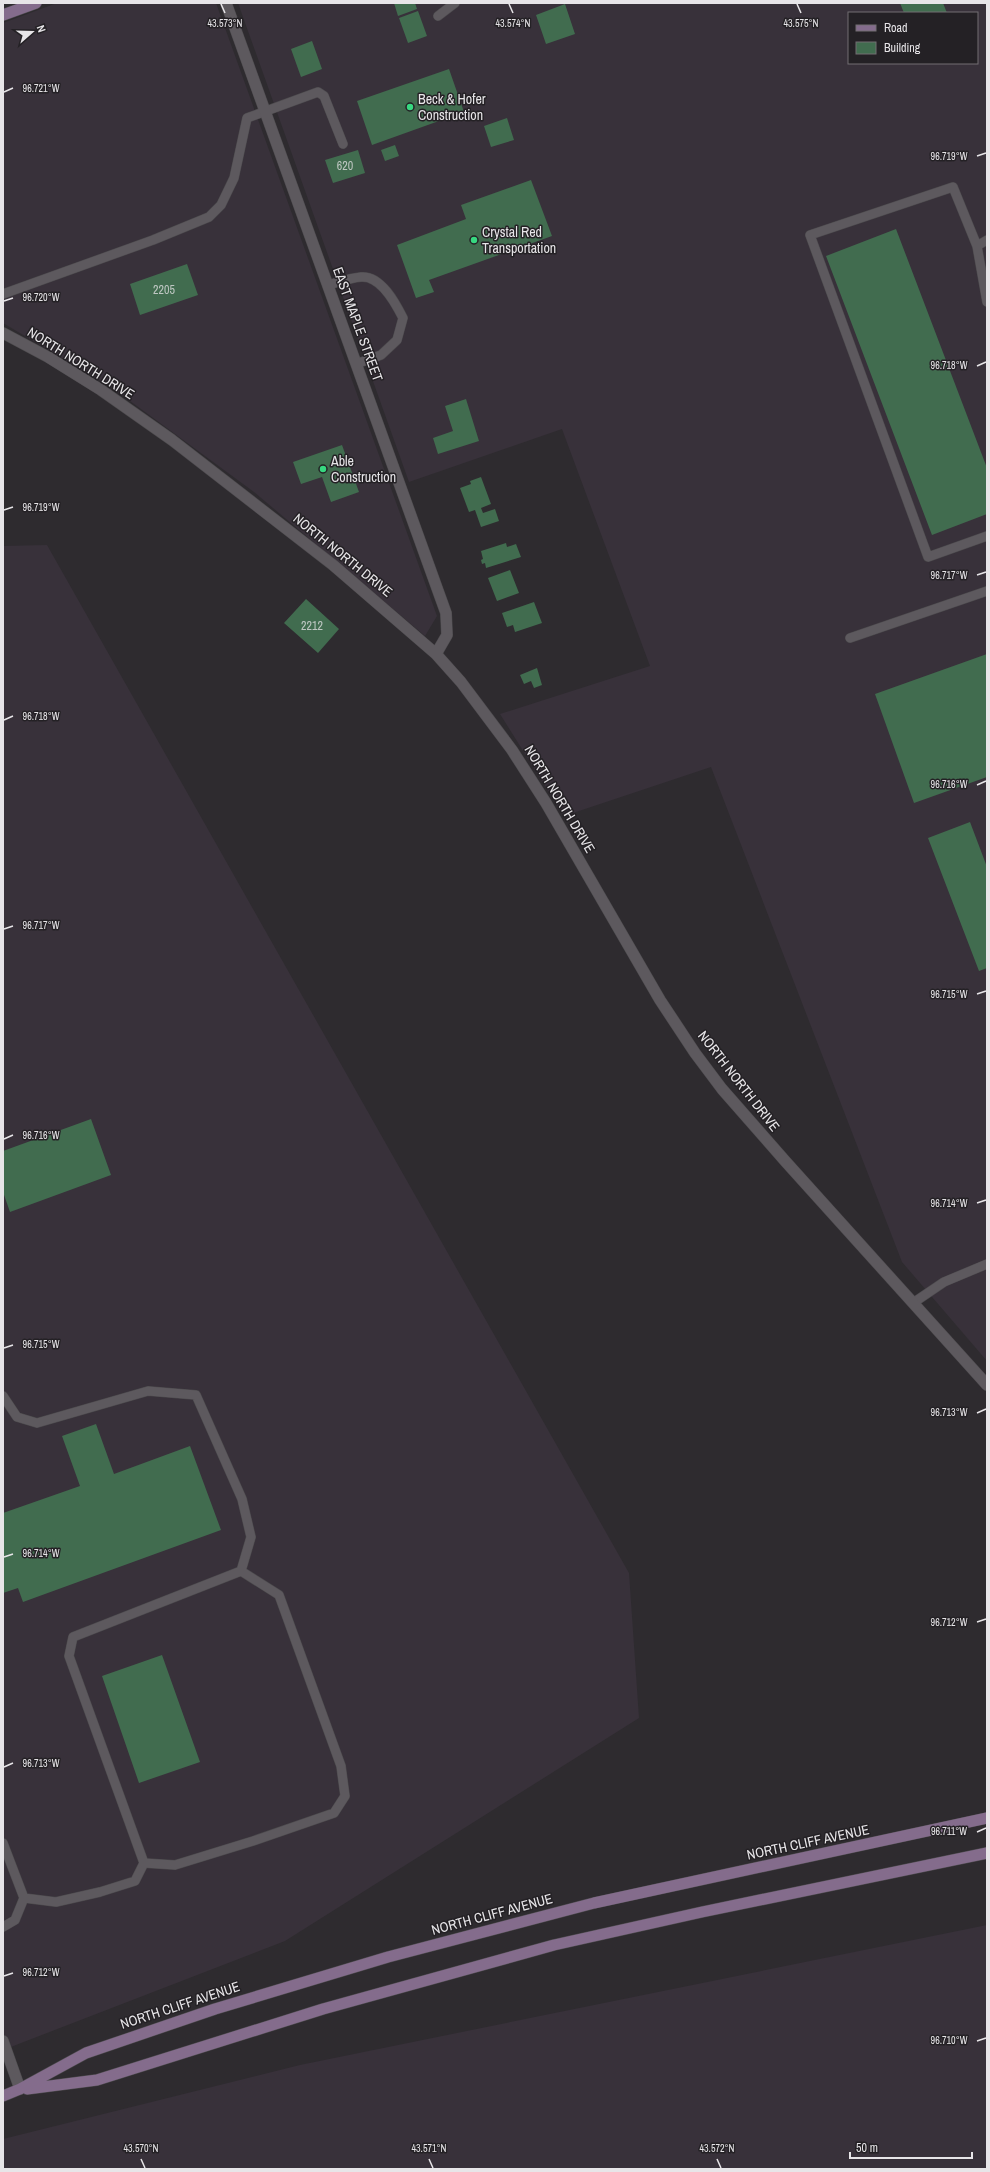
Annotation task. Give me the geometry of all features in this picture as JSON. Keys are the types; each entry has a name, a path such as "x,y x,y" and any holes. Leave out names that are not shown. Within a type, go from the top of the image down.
{"main road":[{"path":"3,15 36,3"},
{"name":"NORTH CLIFF AVENUE","path":"3,2096 20,2089 86,2053 230,2004 388,1957 594,1903 987,1818"},
{"name":"NORTH CLIFF AVENUE","path":"20,2089 97,2080 323,2010 554,1946 694,1914 987,1853"}],"street":[{"name":"EAST MAPLE STREET","path":"226,3 446,613 447,635 436,654"},
{"name":"NORTH NORTH DRIVE","path":"3,333 48,357 101,390 172,440 333,566 436,654 466,688 512,750 550,810 660,1000 695,1053 722,1089 987,1385"},
{"path":"3,2041 20,2089"}],"lane":[{"path":"438,16 455,3"},
{"path":"3,294 153,240 210,217 221,205 234,178 247,118 318,92 324,96 342,144"},
{"path":"987,302 977,246 953,187 810,236 928,557 987,536"},
{"path":"977,246 987,240"},
{"path":"328,285 363,276 377,282 393,299 403,318 397,340 381,355 356,364"},
{"path":"850,638 987,591"},
{"path":"913,1303 944,1282 987,1264"},
{"path":"3,1396 16,1417 38,1423 148,1391 196,1395 242,1499 251,1537 241,1571"},
{"path":"24,1898 56,1902 135,1882 144,1863 69,1656 73,1637 241,1571"},
{"path":"144,1863 175,1865 253,1841 334,1813 345,1796 341,1766 278,1595 241,1571"},
{"path":"3,1843 24,1898 15,1920 3,1927"}],"shaded area":[{"path":"57,3 216,3 437,616 425,636 254,492 111,387 3,323 3,23"},
{"path":"238,3 987,3 987,1361 902,1262 711,767 564,816 500,714 650,666 562,429 409,482"},
{"path":"47,545 629,1573 639,1718 285,1941 3,2050 3,546"},
{"path":"987,1925 987,2169 3,2169 3,2139 300,2065"}],"building":[{"path":"394,3 415,3 417,9 398,16"},
{"path":"900,3 943,3 947,12 904,12"},
{"path":"565,4 575,34 546,44 536,15"},
{"path":"418,11 427,36 408,43 399,18"},
{"path":"312,41 322,69 301,77 291,49"},
{"name":"Beck & Hofer Construction","path":"449,69 464,112 372,145 357,101"},
{"path":"507,118 514,140 491,147 484,126"},
{"path":"395,145 399,156 385,161 381,150"},
{"path":"358,150 365,173 333,183 325,160"},
{"name":"Crystal Red Transportation","path":"531,180 552,236 429,280 434,292 416,298 397,245 466,219 461,205"},
{"path":"896,229 987,468 987,514 932,535 826,256"},
{"path":"187,264 198,295 140,315 130,284"},
{"path":"466,399 479,441 438,454 433,438 453,431 445,406"},
{"name":"Able Construction","path":"342,445 359,492 331,502 322,477 301,484 293,462"},
{"path":"481,477 491,504 481,508 483,513 495,509 499,521 481,527 475,510 469,512 460,488 471,484 470,481"},
{"path":"506,543 507,547 516,544 521,557 486,568 485,563 482,564 481,560 483,559 481,551"},
{"path":"510,570 519,593 497,601 488,578"},
{"path":"306,599 339,629 318,653 284,623"},
{"path":"534,602 542,623 515,632 513,625 507,627 502,613"},
{"path":"987,654 987,777 914,803 875,694"},
{"path":"537,668 542,685 534,688 531,681 524,684 520,675"},
{"path":"970,822 987,867 987,968 979,971 928,838"},
{"path":"91,1119 111,1175 10,1212 3,1192 3,1151"},
{"path":"96,1424 114,1474 190,1446 221,1530 23,1602 18,1588 3,1593 3,1513 80,1486 62,1436"},
{"path":"162,1655 200,1762 139,1783 102,1676"}],"place":[{"name":"Beck & Hofer Construction","path":"410,107"},
{"name":"Crystal Red Transportation","path":"474,240"},
{"name":"Able Construction","path":"323,469"}]}
